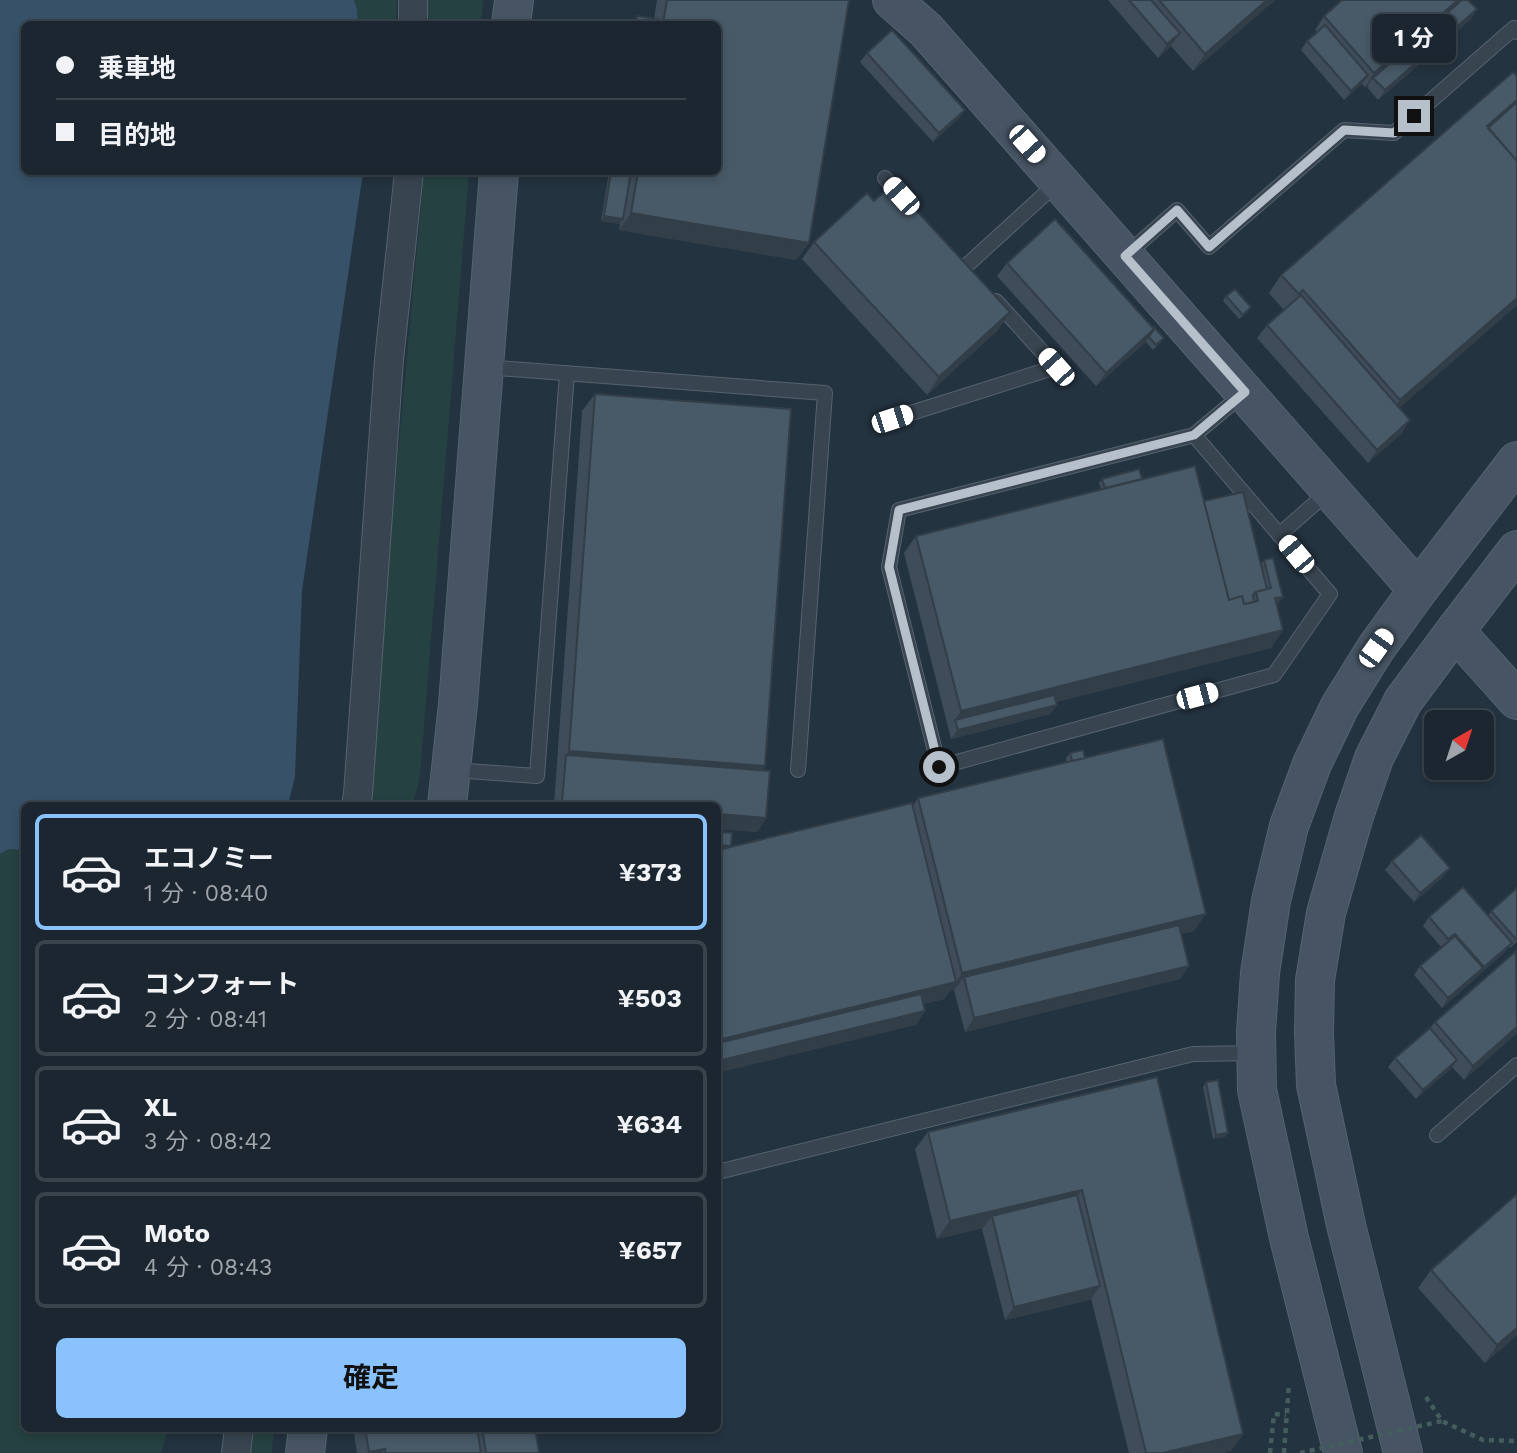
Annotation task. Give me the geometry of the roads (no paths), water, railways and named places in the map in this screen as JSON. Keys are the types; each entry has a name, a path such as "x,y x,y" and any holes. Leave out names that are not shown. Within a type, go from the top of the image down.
{"street":[{"path":"413,0 413,21"},
{"path":"511,21 514,0"},
{"path":"892,0 926,30 1418,590"},
{"path":"356,802 389,360 410,175"},
{"path":"450,787 499,175"},
{"path":"1343,1453 1289,1238 1257,1090 1256,1032 1260,974 1271,901 1289,826 1312,764 1340,706 1376,648 1517,461"},
{"path":"1403,1453 1346,1225 1316,1085 1315,980 1326,913 1374,758 1404,701 1517,550"},
{"path":"1455,631 1517,699"},
{"path":"236,1453 239,1432"},
{"path":"305,1453 308,1432"}],"lane":[{"path":"1125,256 1177,210 1209,247 1344,130 1394,133 1514,28 1517,32"},
{"path":"885,178 911,208"},
{"path":"892,419 1056,367 969,272 1059,181"},
{"path":"483,367 825,393 798,770"},
{"path":"450,787 537,776 567,373"},
{"path":"1194,435 1330,594 1274,675 939,767 889,567 899,510 1194,435 1245,392"},
{"path":"1279,534 1330,489"},
{"path":"721,1171 1194,1054 1256,1053"},
{"path":"1437,1135 1517,1065"}],"water":[{"path":"0,0 354,0 358,21 21,21 21,175 363,175 302,591 295,777 289,802 21,802 21,850 9,849 0,854"}]}
